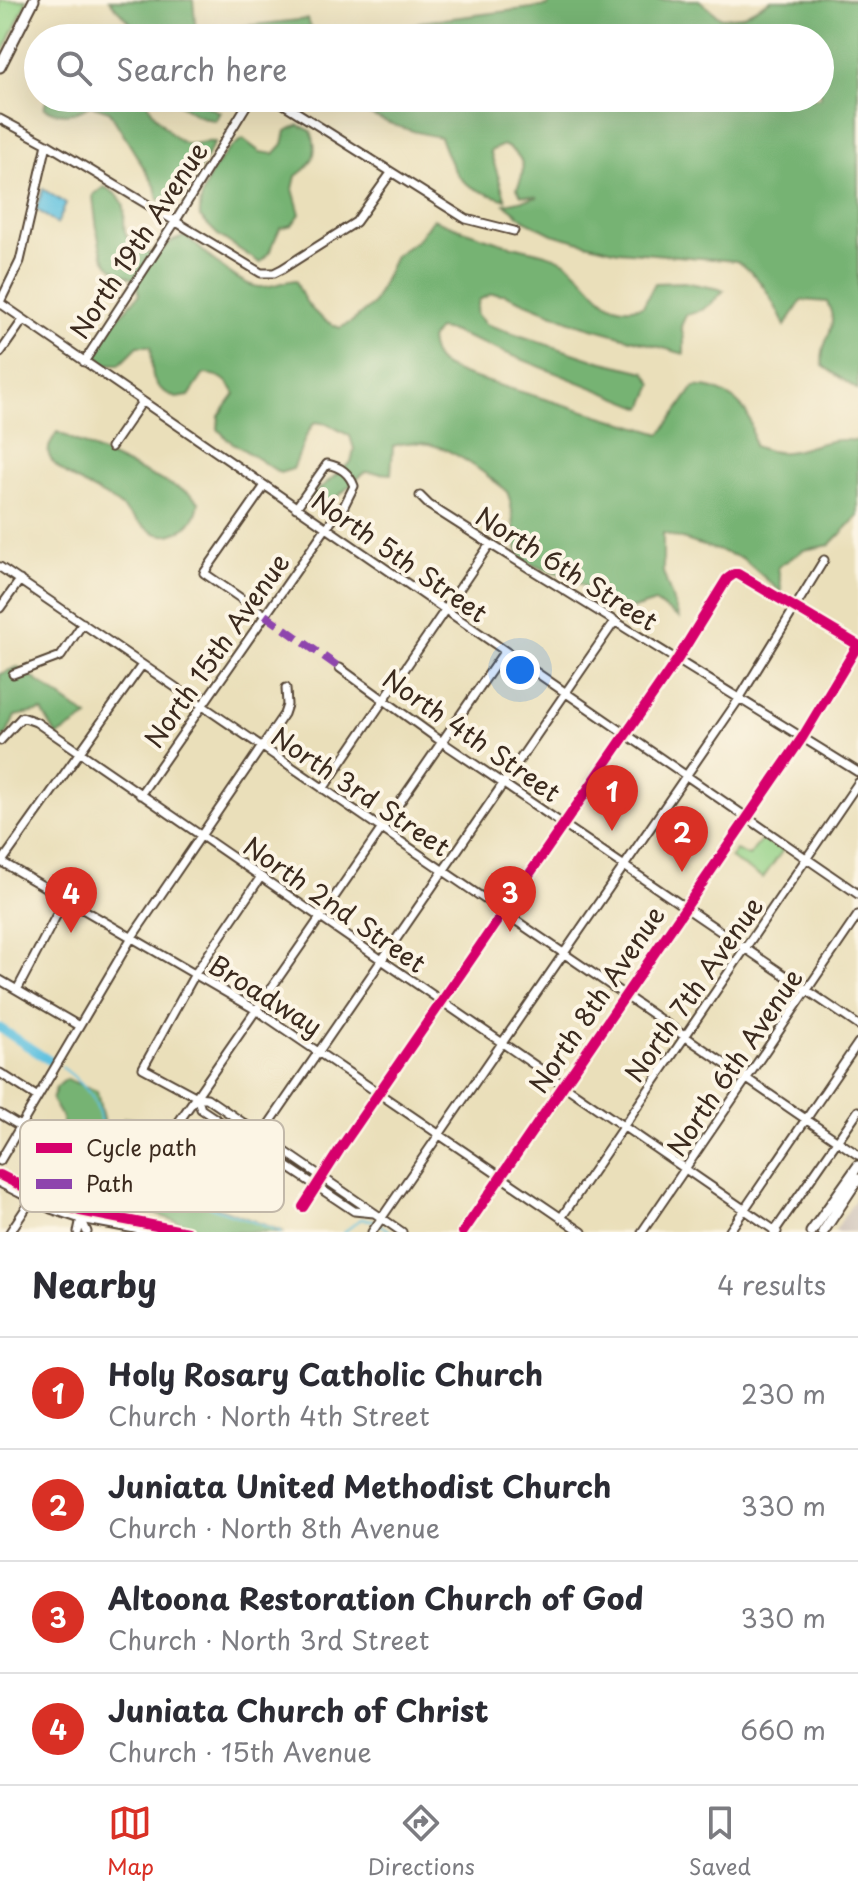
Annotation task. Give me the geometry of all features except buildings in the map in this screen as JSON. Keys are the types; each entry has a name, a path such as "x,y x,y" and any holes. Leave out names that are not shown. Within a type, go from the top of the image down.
{"main road":[{"path":"0,67 34,0"},
{"path":"811,1232 858,1166"},
{"path":"823,1232 858,1179"},
{"path":"0,1182 20,1193"},
{"path":"66,1212 81,1218 157,1232"}],"street":[{"name":"North 19th Avenue","path":"84,362 242,112"},
{"path":"296,112 466,219 514,231"},
{"path":"0,119 261,273 274,273 282,269 356,222 391,173"},
{"path":"0,303 20,261 47,144"},
{"name":"North 5th Street","path":"0,303 858,894"},
{"path":"0,353 23,320"},
{"path":"111,447 142,402"},
{"name":"North 15th Avenue","path":"140,795 354,486 346,472 327,464 296,508"},
{"path":"264,487 204,573 265,615"},
{"name":"North 6th Street","path":"420,496 490,544 858,772"},
{"path":"323,789 490,544"},
{"path":"377,1230 381,1218 739,699 824,560"},
{"name":"North 3rd Street","path":"0,567 858,1155"},
{"path":"303,1207 677,660 727,579 734,574 742,576 858,645"},
{"path":"0,608 20,580"},
{"path":"273,1120 615,621"},
{"path":"13,674 61,656 83,623"},
{"name":"North 8th Avenue","path":"463,1232 802,738 858,645"},
{"path":"181,1120 504,652"},
{"path":"1,863 142,665"},
{"name":"North 4th Street","path":"340,668 442,742 858,1025"},
{"path":"23,1120 132,937 284,714 286,688"},
{"name":"North 2nd Street","path":"0,741 17,720 28,718 776,1232"},
{"name":"North 7th Avenue","path":"561,1218 858,783"},
{"name":"Broadway","path":"1,863 258,1011 582,1232"},
{"path":"239,1120 207,1098 197,1097 143,1068 195,974 260,878"},
{"path":"17,990 65,899"},
{"name":"North 6th Avenue","path":"642,1232 858,915"},
{"path":"0,980 79,1026"},
{"path":"729,1232 858,1043"},
{"path":"0,1073 36,1096"},
{"path":"197,1097 201,1109 218,1120"},
{"path":"776,1232 858,1111"},
{"path":"0,1114 20,1126 0,1161"},
{"path":"284,1151 402,1232"},
{"path":"284,1165 354,1211 374,1213"},
{"path":"10,1232 23,1212"},
{"path":"78,1232 81,1218"},
{"path":"81,1218 87,1232"}],"shaded area":[{"path":"858,1195 858,1232 834,1232"}],"green space":[{"path":"0,0 27,0 0,60"},
{"path":"109,0 193,0 195,24 132,24"},
{"path":"549,0 699,0 721,18 742,16 771,0 858,0 858,390 823,366 822,357 832,320 827,302 802,300 785,326 759,281 736,261 618,251 552,234 526,221 505,204 538,197 521,195 517,188 522,162 510,149 503,145 490,151 506,200 462,180 440,137 388,123 364,112 834,112 834,24 415,24 548,6"},
{"path":"307,19 310,24 263,24"},
{"path":"110,112 153,112 183,142 215,142 183,198 170,202 158,200 155,186"},
{"path":"191,112 220,112 215,121"},
{"path":"299,125 311,131 315,145 311,162 296,176 293,189 300,214 292,225 280,228 269,253 260,263 218,235 200,217 202,195 218,162 234,145 243,139 260,152 274,154 283,144 286,131"},
{"path":"104,187 121,200 127,237 138,247 156,256 172,241 186,236 231,274 250,285 264,287 296,280 312,310 340,328 373,304 395,256 417,240 433,219 562,260 601,297 618,307 643,306 655,283 684,282 724,290 708,306 686,315 681,326 684,354 578,324 504,294 491,294 479,300 476,314 485,324 591,359 645,372 653,384 643,408 451,331 438,329 430,339 431,348 440,363 465,375 661,434 694,387 702,387 719,391 741,406 750,421 754,446 785,452 834,440 858,441 858,516 830,545 804,550 778,567 782,593 742,558 663,533 663,572 679,618 655,602 632,608 617,606 566,576 525,560 518,553 507,492 466,461 431,445 406,443 393,446 391,474 365,472 334,500 321,504 310,497 351,462 354,449 350,436 328,424 315,422 293,469 280,473 227,439 218,429 219,416 235,394 222,379 204,374 189,396 176,398 155,383 151,346 138,346 120,364 106,364 97,356 102,335 139,295 138,281 114,269 102,254 93,195"},
{"path":"57,432 189,493 199,502 194,517 173,534 154,533 119,505 67,474 52,461 49,449"},
{"path":"18,667 88,717 57,736 42,711 15,716 6,736 0,738 0,674"},
{"path":"761,840 783,850 763,878 730,858 736,850 749,856"},
{"path":"66,1079 97,1091 103,1120 62,1120 52,1100 56,1088"},
{"path":"149,1212 230,1212 284,1232 208,1232"}],"water":[{"path":"43,189 66,204 57,224 36,209"}],"waterway":[{"path":"0,1028 50,1061"},
{"path":"62,1067 92,1098 100,1120"},
{"path":"225,1212 282,1232"},
{"path":"344,1232 361,1219 373,1220 391,1232"}],"marked path":[{"path":"265,615 340,668"}],"cycle path":[{"path":"303,1207 677,660 727,579 738,574 858,645 802,738 463,1232"},
{"path":"0,1175 20,1185"},
{"path":"85,1212 187,1232"}],"place":[{"name":"Holy Rosary Catholic Church","path":"612,831"},
{"name":"Juniata United Methodist Church","path":"682,872"},
{"name":"Altoona Restoration Church of God","path":"510,932"},
{"name":"Juniata Church of Christ","path":"71,933"}]}
